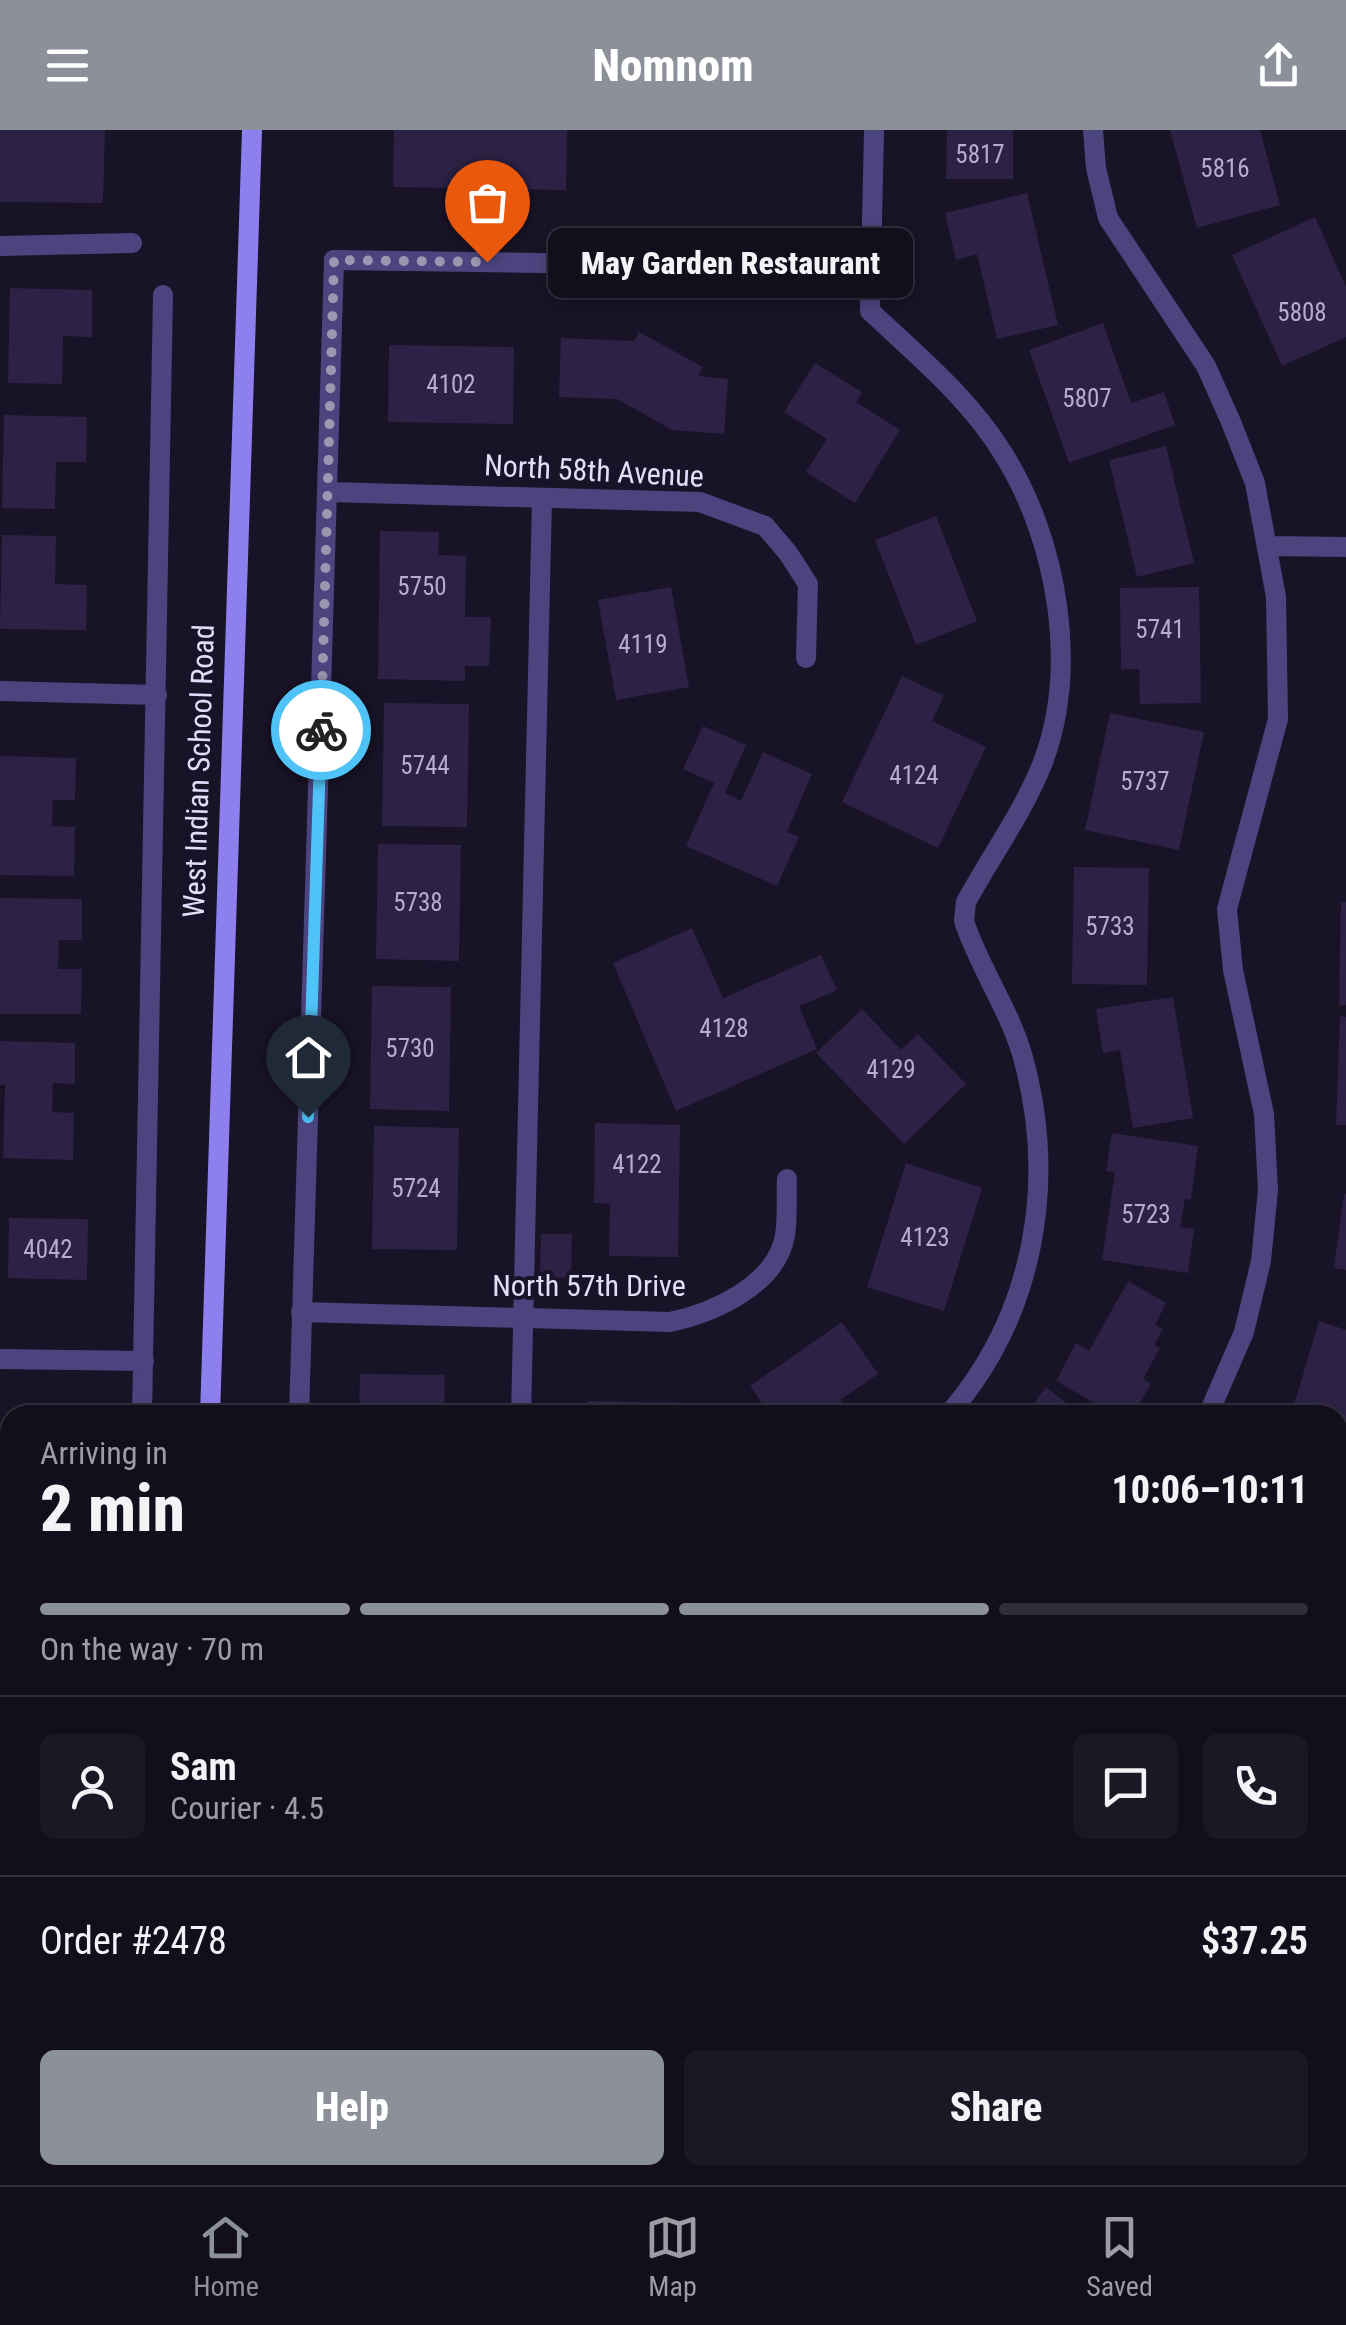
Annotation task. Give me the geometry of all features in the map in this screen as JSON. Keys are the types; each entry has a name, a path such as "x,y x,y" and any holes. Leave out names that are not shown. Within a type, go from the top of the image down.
{"main road":[{"name":"West Indian School Road","path":"210,1405 252,130"}],"street":[{"path":"874,130 870,310 970,409 1004,454 1025,495 1056,603 1062,660 1058,711 1042,763 966,902 964,921 1022,1052 1042,1164 1038,1208 1013,1307 986,1365 956,1405"},
{"path":"1093,130 1096,168 1108,218 1206,366 1255,483 1270,546 1280,649 1278,718 1227,910 1233,970 1264,1114 1268,1190 1261,1261 1244,1332 1212,1405"},
{"path":"0,246 132,243"},
{"path":"299,1405 334,260 871,268"},
{"name":"West Indian School Road","path":"142,1405 164,295"},
{"name":"North 58th Avenue","path":"329,492 700,502 765,526 808,584 806,658"},
{"path":"522,1405 542,498"},
{"path":"1270,546 1346,547"},
{"path":"0,691 157,696"},
{"name":"North 57th Drive","path":"301,1312 670,1322 704,1315 730,1302 760,1278 785,1240 787,1179"},
{"path":"0,1359 144,1361"}],"building":[{"path":"0,130 105,130 103,203 0,202"},
{"path":"394,130 567,130 566,190 393,187"},
{"path":"947,130 1013,130 1013,179 946,179"},
{"path":"1170,130 1260,130 1280,205 1197,228"},
{"path":"1027,193 1058,325 997,339 977,254 956,260 945,213"},
{"path":"1315,217 1346,287 1346,337 1282,366 1232,255"},
{"path":"10,288 92,290 92,337 63,336 62,384 8,383"},
{"path":"1103,323 1131,403 1164,392 1175,425 1069,463 1029,350"},
{"path":"639,332 703,367 698,376 728,379 724,434 672,430 617,399 559,397 561,338 634,341"},
{"path":"389,345 514,347 513,424 388,422"},
{"path":"815,363 862,392 856,402 900,430 855,503 806,472 827,439 784,412"},
{"path":"4,415 87,417 86,462 56,462 55,509 2,508"},
{"path":"1166,446 1194,563 1137,577 1109,460"},
{"path":"936,516 977,621 916,645 875,540"},
{"path":"380,531 439,532 438,555 466,556 465,617 491,617 489,666 465,666 465,681 378,679"},
{"path":"2,535 56,536 55,584 87,585 86,630 0,629"},
{"path":"671,587 689,687 616,700 598,600"},
{"path":"1199,587 1201,703 1140,704 1139,669 1121,670 1120,588"},
{"path":"902,676 944,696 932,721 986,747 938,848 842,802"},
{"path":"384,703 469,704 467,827 382,826"},
{"path":"1110,713 1204,732 1179,850 1085,830"},
{"path":"703,726 746,745 725,793 741,801 763,752 812,774 787,832 799,837 777,886 686,846 714,783 683,769"},
{"path":"0,756 76,758 75,800 53,800 52,826 75,827 74,876 0,875"},
{"path":"378,844 461,845 459,961 376,959"},
{"path":"1074,867 1149,868 1147,985 1072,984"},
{"path":"0,898 82,899 82,940 59,940 58,969 82,969 81,1014 0,1014"},
{"path":"1341,902 1346,902 1346,1005 1339,1005"},
{"path":"692,928 723,998 821,955 837,990 799,1006 817,1049 676,1111 613,963"},
{"path":"372,986 451,987 449,1111 370,1109"},
{"path":"1173,997 1193,1118 1133,1128 1120,1050 1103,1053 1096,1009"},
{"path":"862,1009 901,1050 918,1034 966,1084 904,1144 816,1053"},
{"path":"1340,1016 1346,1017 1346,1125 1336,1125"},
{"path":"0,1041 75,1043 75,1084 53,1083 52,1112 74,1113 73,1160 3,1158 5,1085 0,1085"},
{"path":"595,1123 680,1125 678,1257 609,1256 610,1204 594,1203"},
{"path":"374,1126 459,1128 457,1250 372,1249"},
{"path":"1112,1133 1198,1146 1191,1200 1185,1199 1180,1227 1194,1229 1188,1273 1102,1260 1115,1172 1106,1171"},
{"path":"906,1163 982,1188 944,1311 867,1287"},
{"path":"1346,1194 1346,1270 1334,1268"},
{"path":"9,1218 88,1219 87,1280 8,1278"},
{"path":"541,1234 572,1234 571,1278 540,1277"},
{"path":"1128,1281 1166,1303 1155,1325 1163,1329 1154,1345 1160,1348 1143,1379 1151,1384 1139,1405 1098,1405 1056,1381 1076,1343 1089,1351"},
{"path":"1319,1321 1346,1330 1346,1405 1294,1405"},
{"path":"842,1322 878,1374 840,1400 843,1405 763,1405 750,1386"},
{"path":"360,1374 445,1375 444,1405 359,1405"},
{"path":"1046,1387 1069,1405 1032,1405"},
{"path":"587,1401 702,1403 702,1405 587,1405"}],"way so far":[{"path":"321,730 334,260 487,262"}],"place":[{"name":"May Garden Restaurant","path":"487,262"}],"route":[{"path":"308,1117 321,730"}]}
